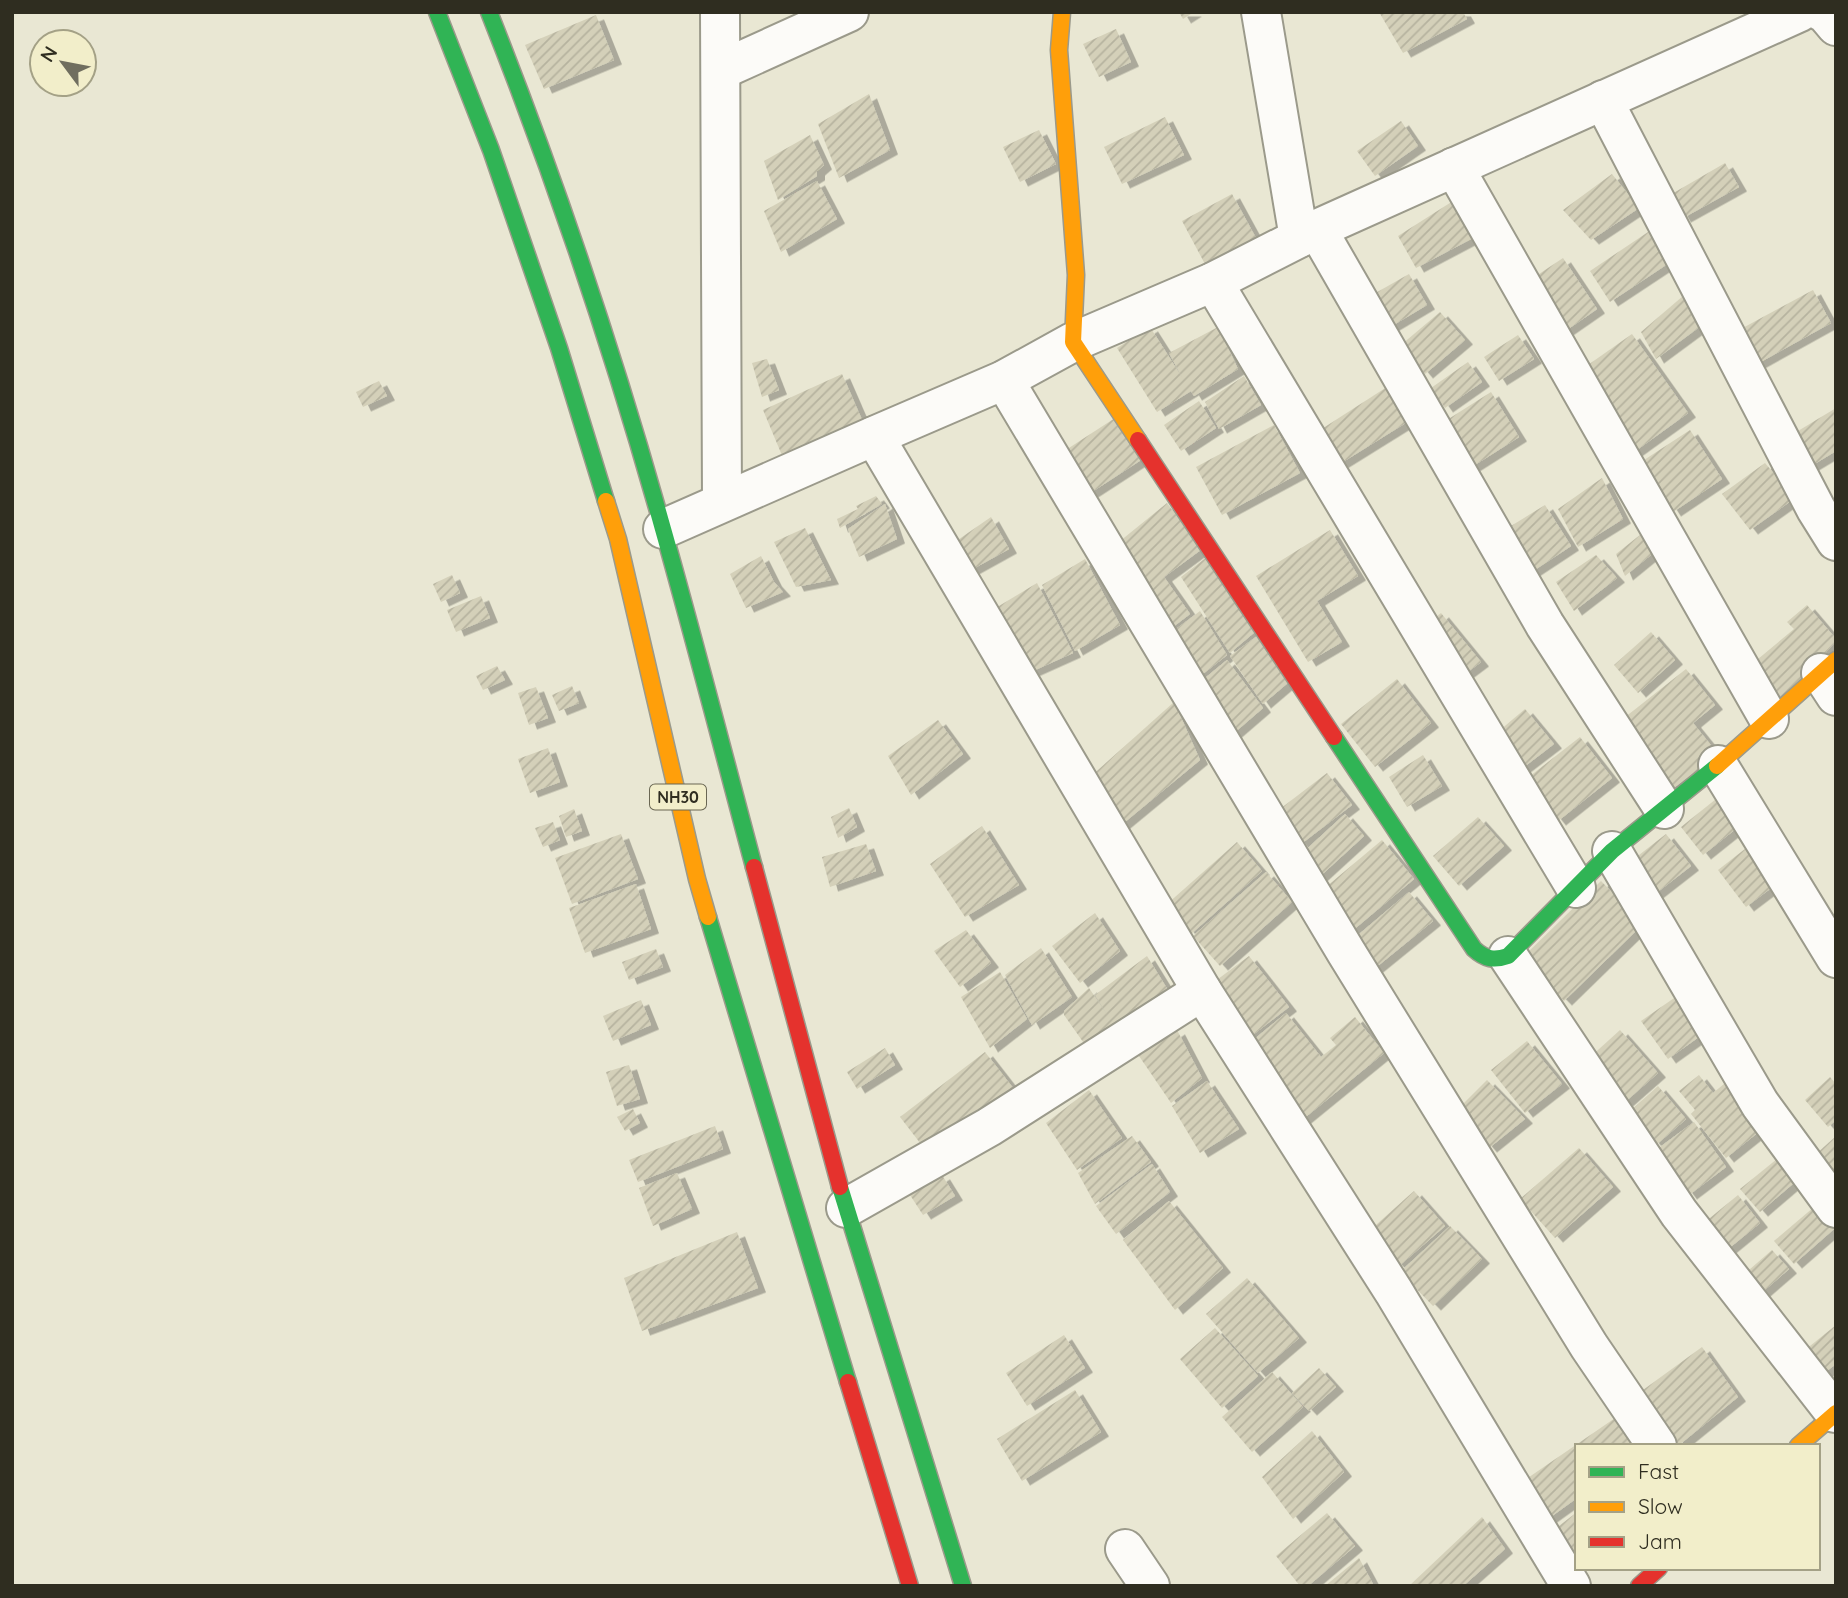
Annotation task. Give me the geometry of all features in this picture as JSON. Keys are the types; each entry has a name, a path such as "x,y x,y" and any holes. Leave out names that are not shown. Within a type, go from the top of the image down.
{"main road":[{"name":"NH30","path":"437,12 491,150 559,348 618,539 697,879 910,1586"},
{"name":"NH30","path":"489,12 580,260 636,439 846,1208 963,1586"},
{"path":"1062,12 1059,50 1076,275 1073,342 1474,949 1482,957 1496,961 1508,956 1612,851 1718,765 1769,719 1831,677"},
{"path":"1800,1444 1835,1413"},
{"path":"1639,1586 1657,1570"}],"street":[{"path":"720,12 722,502"},
{"path":"722,70 849,12"},
{"path":"1261,12 1308,233 1545,625 1664,809"},
{"path":"663,530 1004,380 1073,342 1213,282 1308,233 1800,12"},
{"path":"1822,12 1836,26"},
{"path":"1603,100 1816,509 1836,541"},
{"path":"1454,167 1769,719"},
{"path":"1213,282 1576,888"},
{"path":"1004,380 1346,952 1589,1346 1656,1444"},
{"path":"874,436 1202,991 1401,1303 1571,1586"},
{"path":"1718,765 1836,958"},
{"path":"1612,851 1760,1104 1836,1208"},
{"path":"1508,956 1679,1213 1835,1413"},
{"path":"846,1208 989,1127 1202,991"},
{"path":"1125,1549 1150,1586"}],"building":[{"path":"1179,12 1194,12 1183,19"},
{"path":"1379,12 1463,12 1467,19 1403,53"},
{"path":"596,15 614,60 544,89 525,45"},
{"path":"1116,29 1131,62 1099,77 1083,44"},
{"path":"869,94 890,150 839,178 818,124"},
{"path":"1165,117 1184,155 1122,184 1104,147"},
{"path":"1401,121 1418,146 1375,176 1357,151"},
{"path":"1039,130 1056,164 1020,182 1003,147"},
{"path":"810,135 824,165 817,171 817,176 778,200 764,161"},
{"path":"1725,163 1739,187 1683,218 1670,195"},
{"path":"1612,174 1639,208 1591,240 1563,210"},
{"path":"817,181 837,219 781,252 764,211"},
{"path":"1232,194 1257,240 1206,266 1182,221"},
{"path":"1453,201 1473,238 1416,268 1398,236"},
{"path":"1651,230 1672,261 1610,302 1590,271"},
{"path":"1563,258 1597,309 1561,334 1527,282"},
{"path":"1409,274 1427,305 1390,327 1372,295"},
{"path":"1813,290 1831,323 1757,364 1739,330"},
{"path":"1683,296 1698,328 1656,359 1641,332"},
{"path":"1440,312 1465,340 1425,374 1401,345"},
{"path":"1150,327 1183,379 1169,353 1218,327 1238,369 1194,396 1191,391 1157,412 1117,348"},
{"path":"1632,334 1688,413 1634,452 1578,372"},
{"path":"1518,335 1534,359 1499,381 1484,357"},
{"path":"767,359 779,390 762,397 752,363"},
{"path":"1468,362 1482,382 1445,408 1431,388"},
{"path":"842,374 866,429 786,465 763,410"},
{"path":"1244,376 1261,405 1219,429 1205,402"},
{"path":"379,381 387,396 363,407 356,392"},
{"path":"1390,385 1412,419 1338,465 1317,432"},
{"path":"1491,392 1519,437 1467,470 1439,425"},
{"path":"1199,401 1216,428 1181,451 1164,425"},
{"path":"1836,408 1836,451 1811,466 1793,434"},
{"path":"1115,418 1141,460 1081,499 1055,457"},
{"path":"1274,425 1300,473 1222,515 1196,467"},
{"path":"1690,430 1722,479 1673,512 1641,462"},
{"path":"1765,463 1795,498 1750,530 1722,494"},
{"path":"1602,478 1623,519 1578,547 1558,509"},
{"path":"876,496 882,504 840,528 837,519"},
{"path":"1167,503 1202,549 1164,577 1190,614 1161,636 1109,550"},
{"path":"885,504 897,539 859,557 848,529"},
{"path":"1545,505 1571,546 1530,573 1503,531"},
{"path":"991,517 1009,549 962,575 949,546"},
{"path":"1650,527 1663,545 1625,576 1616,554"},
{"path":"805,528 831,580 796,587 774,542"},
{"path":"1330,530 1358,576 1317,601 1342,642 1308,662 1256,576"},
{"path":"1596,555 1617,578 1574,611 1556,582"},
{"path":"761,556 774,582 783,592 746,608 730,574"},
{"path":"1208,556 1256,631 1230,653 1181,577"},
{"path":"1085,559 1120,625 1075,651 1042,585"},
{"path":"452,575 460,593 441,602 433,584"},
{"path":"1037,583 1073,653 1024,675 989,612"},
{"path":"481,596 490,618 456,632 447,610"},
{"path":"1807,605 1836,641 1777,707 1746,669 1794,629 1787,622"},
{"path":"1200,611 1227,655 1190,684 1163,639"},
{"path":"1441,613 1481,662 1465,674 1426,625"},
{"path":"1264,631 1290,681 1263,704 1230,656"},
{"path":"1651,632 1675,660 1638,693 1614,665"},
{"path":"1227,660 1263,708 1227,739 1193,688"},
{"path":"497,666 505,680 483,690 476,676"},
{"path":"1686,669 1715,705 1693,723 1718,754 1671,790 1619,722"},
{"path":"1397,679 1431,723 1375,767 1341,724"},
{"path":"572,686 579,703 559,711 552,695"},
{"path":"536,687 548,718 529,725 518,693"},
{"path":"1174,702 1200,760 1120,826 1089,778"},
{"path":"1525,709 1554,744 1520,770 1493,736"},
{"path":"938,720 963,754 911,795 888,756"},
{"path":"1580,737 1612,778 1558,821 1525,780"},
{"path":"548,748 560,782 530,793 518,759"},
{"path":"1423,755 1442,786 1407,807 1389,777"},
{"path":"1327,773 1352,805 1301,844 1276,812"},
{"path":"1716,799 1738,827 1703,855 1681,827"},
{"path":"849,808 857,827 838,838 831,817"},
{"path":"574,809 582,831 566,837 559,816"},
{"path":"1345,814 1364,836 1317,879 1297,858"},
{"path":"1478,817 1504,846 1459,886 1433,856"},
{"path":"553,822 560,840 543,847 535,828"},
{"path":"982,826 1019,885 965,917 930,864"},
{"path":"621,834 638,879 572,904 555,858"},
{"path":"1666,834 1691,866 1655,894 1630,862"},
{"path":"1382,840 1414,879 1352,931 1320,892"},
{"path":"1237,842 1262,871 1191,934 1166,905"},
{"path":"866,844 876,871 830,887 822,857"},
{"path":"1750,845 1779,882 1746,907 1718,870"},
{"path":"1266,872 1292,902 1220,966 1193,936"},
{"path":"1601,881 1643,924 1564,1001 1522,958"},
{"path":"636,884 651,929 585,953 569,908"},
{"path":"1409,892 1433,921 1374,969 1351,941"},
{"path":"1095,913 1120,951 1080,983 1052,946"},
{"path":"966,930 991,963 960,987 934,951"},
{"path":"1041,948 1072,997 1032,1025 1005,975"},
{"path":"656,949 663,967 629,980 622,962"},
{"path":"1147,956 1174,1000 1093,1056 1064,1015 1064,1011 1089,988 1108,1016 1095,995"},
{"path":"1249,956 1289,1007 1250,1037 1210,985"},
{"path":"1000,972 1027,1019 990,1048 961,997"},
{"path":"1677,996 1703,1034 1668,1059 1641,1021"},
{"path":"641,1000 651,1025 613,1041 603,1016"},
{"path":"1286,1013 1321,1057 1336,1045 1330,1038 1355,1017 1384,1053 1302,1120 1246,1046"},
{"path":"1177,1030 1202,1078 1171,1103 1139,1056"},
{"path":"1620,1030 1658,1073 1625,1102 1587,1060"},
{"path":"1527,1041 1562,1084 1525,1113 1491,1070"},
{"path":"885,1048 895,1065 857,1089 847,1072"},
{"path":"985,1052 1013,1088 927,1152 900,1117"},
{"path":"629,1065 640,1099 617,1106 606,1072"},
{"path":"1699,1075 1713,1093 1730,1079 1766,1126 1726,1158 1691,1114 1695,1110 1679,1091"},
{"path":"1830,1077 1836,1084 1836,1120 1828,1127 1805,1100"},
{"path":"1487,1080 1525,1119 1489,1148 1457,1110"},
{"path":"1207,1081 1239,1129 1200,1153 1172,1106"},
{"path":"1658,1086 1686,1119 1656,1145 1629,1112"},
{"path":"1089,1090 1122,1138 1077,1170 1046,1123"},
{"path":"633,1109 640,1123 625,1131 617,1117"},
{"path":"1694,1122 1726,1167 1689,1195 1656,1150"},
{"path":"715,1126 723,1149 638,1182 629,1160"},
{"path":"1132,1136 1151,1162 1095,1204 1078,1173"},
{"path":"1836,1136 1836,1178 1815,1155"},
{"path":"1579,1148 1613,1187 1555,1238 1520,1199"},
{"path":"1783,1154 1802,1176 1760,1212 1740,1189"},
{"path":"1152,1164 1170,1192 1116,1234 1096,1206"},
{"path":"677,1173 692,1209 653,1226 639,1188"},
{"path":"942,1175 955,1196 923,1215 910,1195"},
{"path":"1414,1191 1445,1226 1399,1266 1368,1232"},
{"path":"1738,1195 1760,1223 1717,1258 1694,1231"},
{"path":"1169,1201 1223,1268 1175,1310 1123,1240"},
{"path":"1814,1207 1834,1229 1794,1264 1774,1241"},
{"path":"1450,1226 1482,1259 1433,1306 1400,1272"},
{"path":"737,1232 758,1288 642,1331 624,1278"},
{"path":"1772,1250 1789,1269 1759,1295 1742,1276"},
{"path":"1247,1278 1299,1338 1258,1373 1206,1314"},
{"path":"1836,1325 1836,1364 1824,1373 1805,1350"},
{"path":"1215,1328 1258,1376 1222,1408 1180,1359"},
{"path":"1064,1335 1085,1368 1027,1406 1006,1373"},
{"path":"1702,1347 1738,1397 1678,1444 1643,1390"},
{"path":"1319,1368 1336,1387 1309,1411 1292,1393"},
{"path":"1272,1372 1303,1407 1252,1452 1222,1417"},
{"path":"1075,1390 1101,1432 1022,1481 997,1439"},
{"path":"1618,1416 1637,1444 1577,1444"},
{"path":"1312,1431 1344,1472 1293,1519 1262,1477"},
{"path":"1575,1446 1575,1499 1545,1521 1519,1484"},
{"path":"1327,1513 1355,1546 1308,1586 1300,1586 1276,1556"},
{"path":"1575,1514 1575,1559 1555,1529"},
{"path":"1482,1517 1505,1549 1463,1586 1409,1586"},
{"path":"1359,1558 1374,1586 1325,1586"}],"traffic: fast":[{"path":"437,12 491,150 559,348 606,501"},
{"path":"489,12 561,204 625,398 675,571 754,867"},
{"path":"1334,737 1474,949 1494,959 1508,956 1612,851 1717,766"},
{"path":"708,917 848,1382"},
{"path":"840,1187 963,1586"}],"traffic: slow":[{"path":"1062,12 1059,50 1076,275 1073,342 1138,440"},
{"path":"606,501 618,539 708,917"},
{"path":"1717,766 1836,660"},
{"path":"1800,1444 1836,1413"}],"traffic: jam":[{"path":"1138,440 1334,737"},
{"path":"754,867 840,1187"},
{"path":"848,1382 910,1586"},
{"path":"1639,1586 1657,1570"}]}
